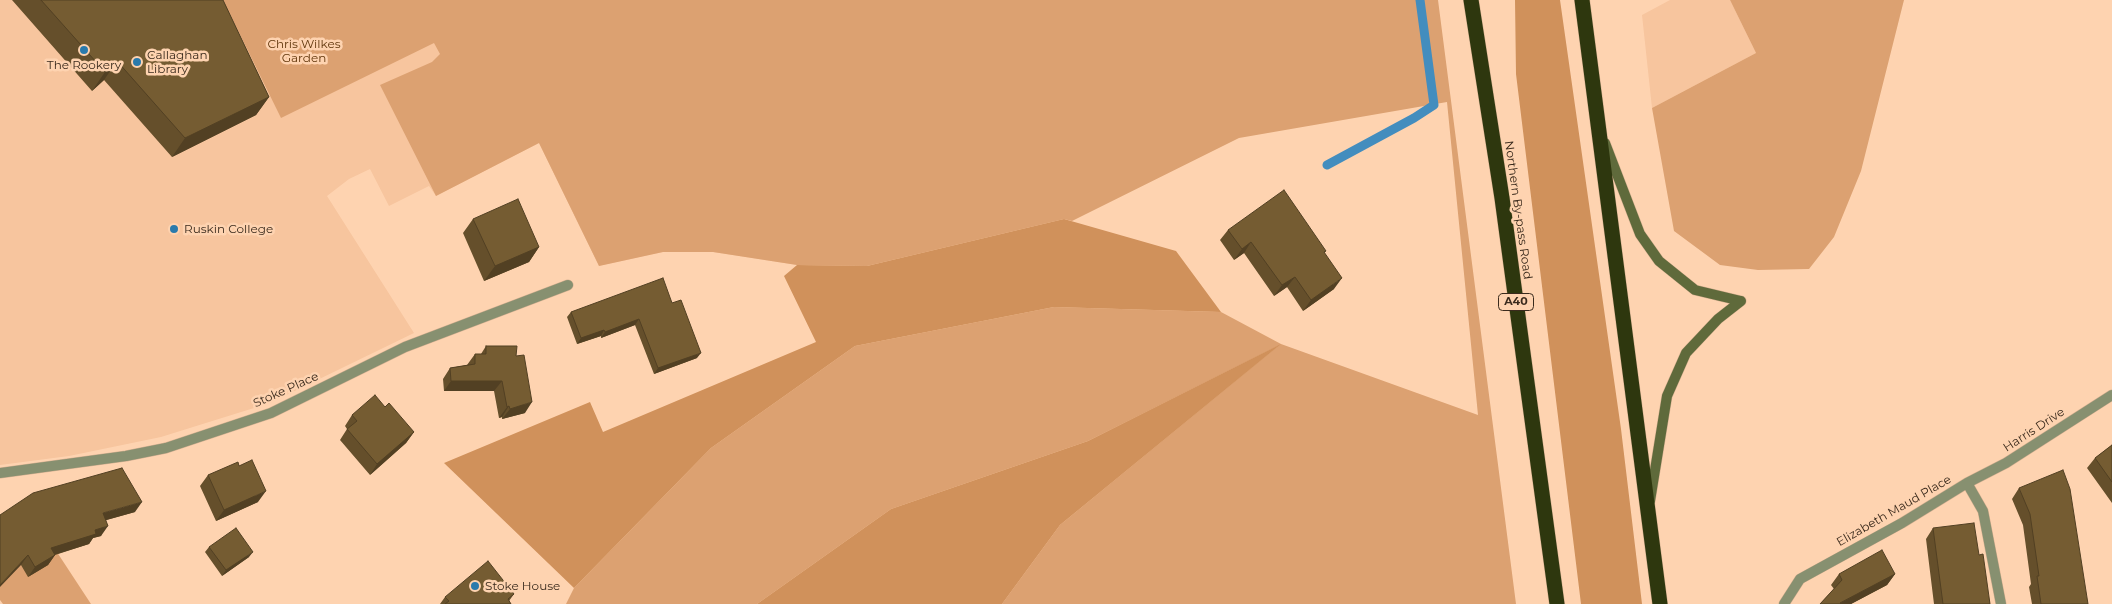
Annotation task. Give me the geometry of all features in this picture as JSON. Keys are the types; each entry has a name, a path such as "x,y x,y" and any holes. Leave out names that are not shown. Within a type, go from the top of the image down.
{"highway":[{"name":"Northern By-pass Road","path":"1471,0 1502,198 1557,604"},
{"path":"1582,0 1660,604"}],"street":[{"path":"1599,128 1640,234 1659,261 1695,290 1741,301 1718,320 1686,353 1667,396 1648,517"},
{"name":"Stoke Place","path":"0,474 150,451 270,413 405,347 568,285"},
{"name":"Harris Drive","path":"1967,483 2006,463 2112,395"},
{"name":"Elizabeth Maud Place","path":"1784,604 1800,580 1902,523 1967,483 1983,511 2001,604"}],"shaded area":[{"name":"Ruskin College","path":"0,0 783,0 867,266 797,265 713,252 663,252 599,266 539,143 436,196 429,186 389,206 370,169 349,179 327,196 414,333 270,403 161,437 69,456 0,465"},
{"path":"1515,0 1560,0 1621,429 1642,604 1581,604 1516,74"},
{"path":"1670,0 1730,0 1756,53 1652,108 1642,15"},
{"path":"1064,219 1176,251 1221,312 1054,307 855,346 711,448 574,588 444,463 590,402 603,432 816,342 784,276 797,265 867,266"},
{"path":"1281,344 1060,525 1002,604 757,604 891,509 1088,441"}],"green space":[{"name":"Chris Wilkes Garden","path":"223,0 1438,0 1516,604 1002,604 1060,525 1278,346 1088,441 891,509 757,604 566,604 574,588 711,448 855,346 1054,307 1221,312 1281,344 1478,415 1447,102 1239,138 1072,221 1064,219 867,266 797,265 713,252 663,252 599,266 539,143 436,196 380,85 432,62 440,54 434,43 281,118"},
{"path":"1730,0 1904,0 1861,171 1834,237 1809,269 1758,270 1720,265 1674,231 1652,108 1756,53"},
{"path":"49,540 91,604 3,604 0,600 0,548"}],"building":[{"path":"41,0 223,0 269,97 185,138 117,61 105,72"},
{"path":"1284,190 1342,278 1311,300 1295,277 1282,285 1251,242 1242,249 1228,230"},
{"path":"518,199 539,247 495,266 473,219"},
{"path":"663,278 672,303 681,300 701,353 658,368 639,319 605,332 604,330 581,338 571,312"},
{"path":"486,346 517,346 516,356 524,355 532,402 510,409 509,406 507,407 502,381 451,381 450,368 475,364 475,354 486,354"},
{"path":"375,395 385,407 389,403 414,432 377,464 347,429 357,421 352,415"},
{"path":"2112,445 2112,482 2095,458"},
{"path":"252,460 266,491 224,510 208,475 238,462 239,466"},
{"path":"122,468 142,502 103,513 108,526 95,530 96,534 51,548 55,555 35,567 28,555 0,585 0,515 33,493"},
{"path":"2063,470 2070,489 2088,604 2041,604 2030,514 2019,488"},
{"path":"1974,523 1979,555 1983,554 1990,604 1943,604 1933,528"},
{"path":"236,528 253,552 226,570 209,547"},
{"path":"1882,550 1895,574 1841,604 1820,604 1842,580 1839,574"},
{"path":"488,561 514,594 508,599 511,604 445,604 449,601 445,597"}],"waterway":[{"path":"1327,165 1414,118 1434,105 1420,0"}],"place":[{"name":"The Rookery","path":"84,50"},
{"name":"Callaghan Library","path":"137,62"},
{"name":"Ruskin College","path":"174,229"},
{"name":"Stoke House","path":"475,586"}]}
